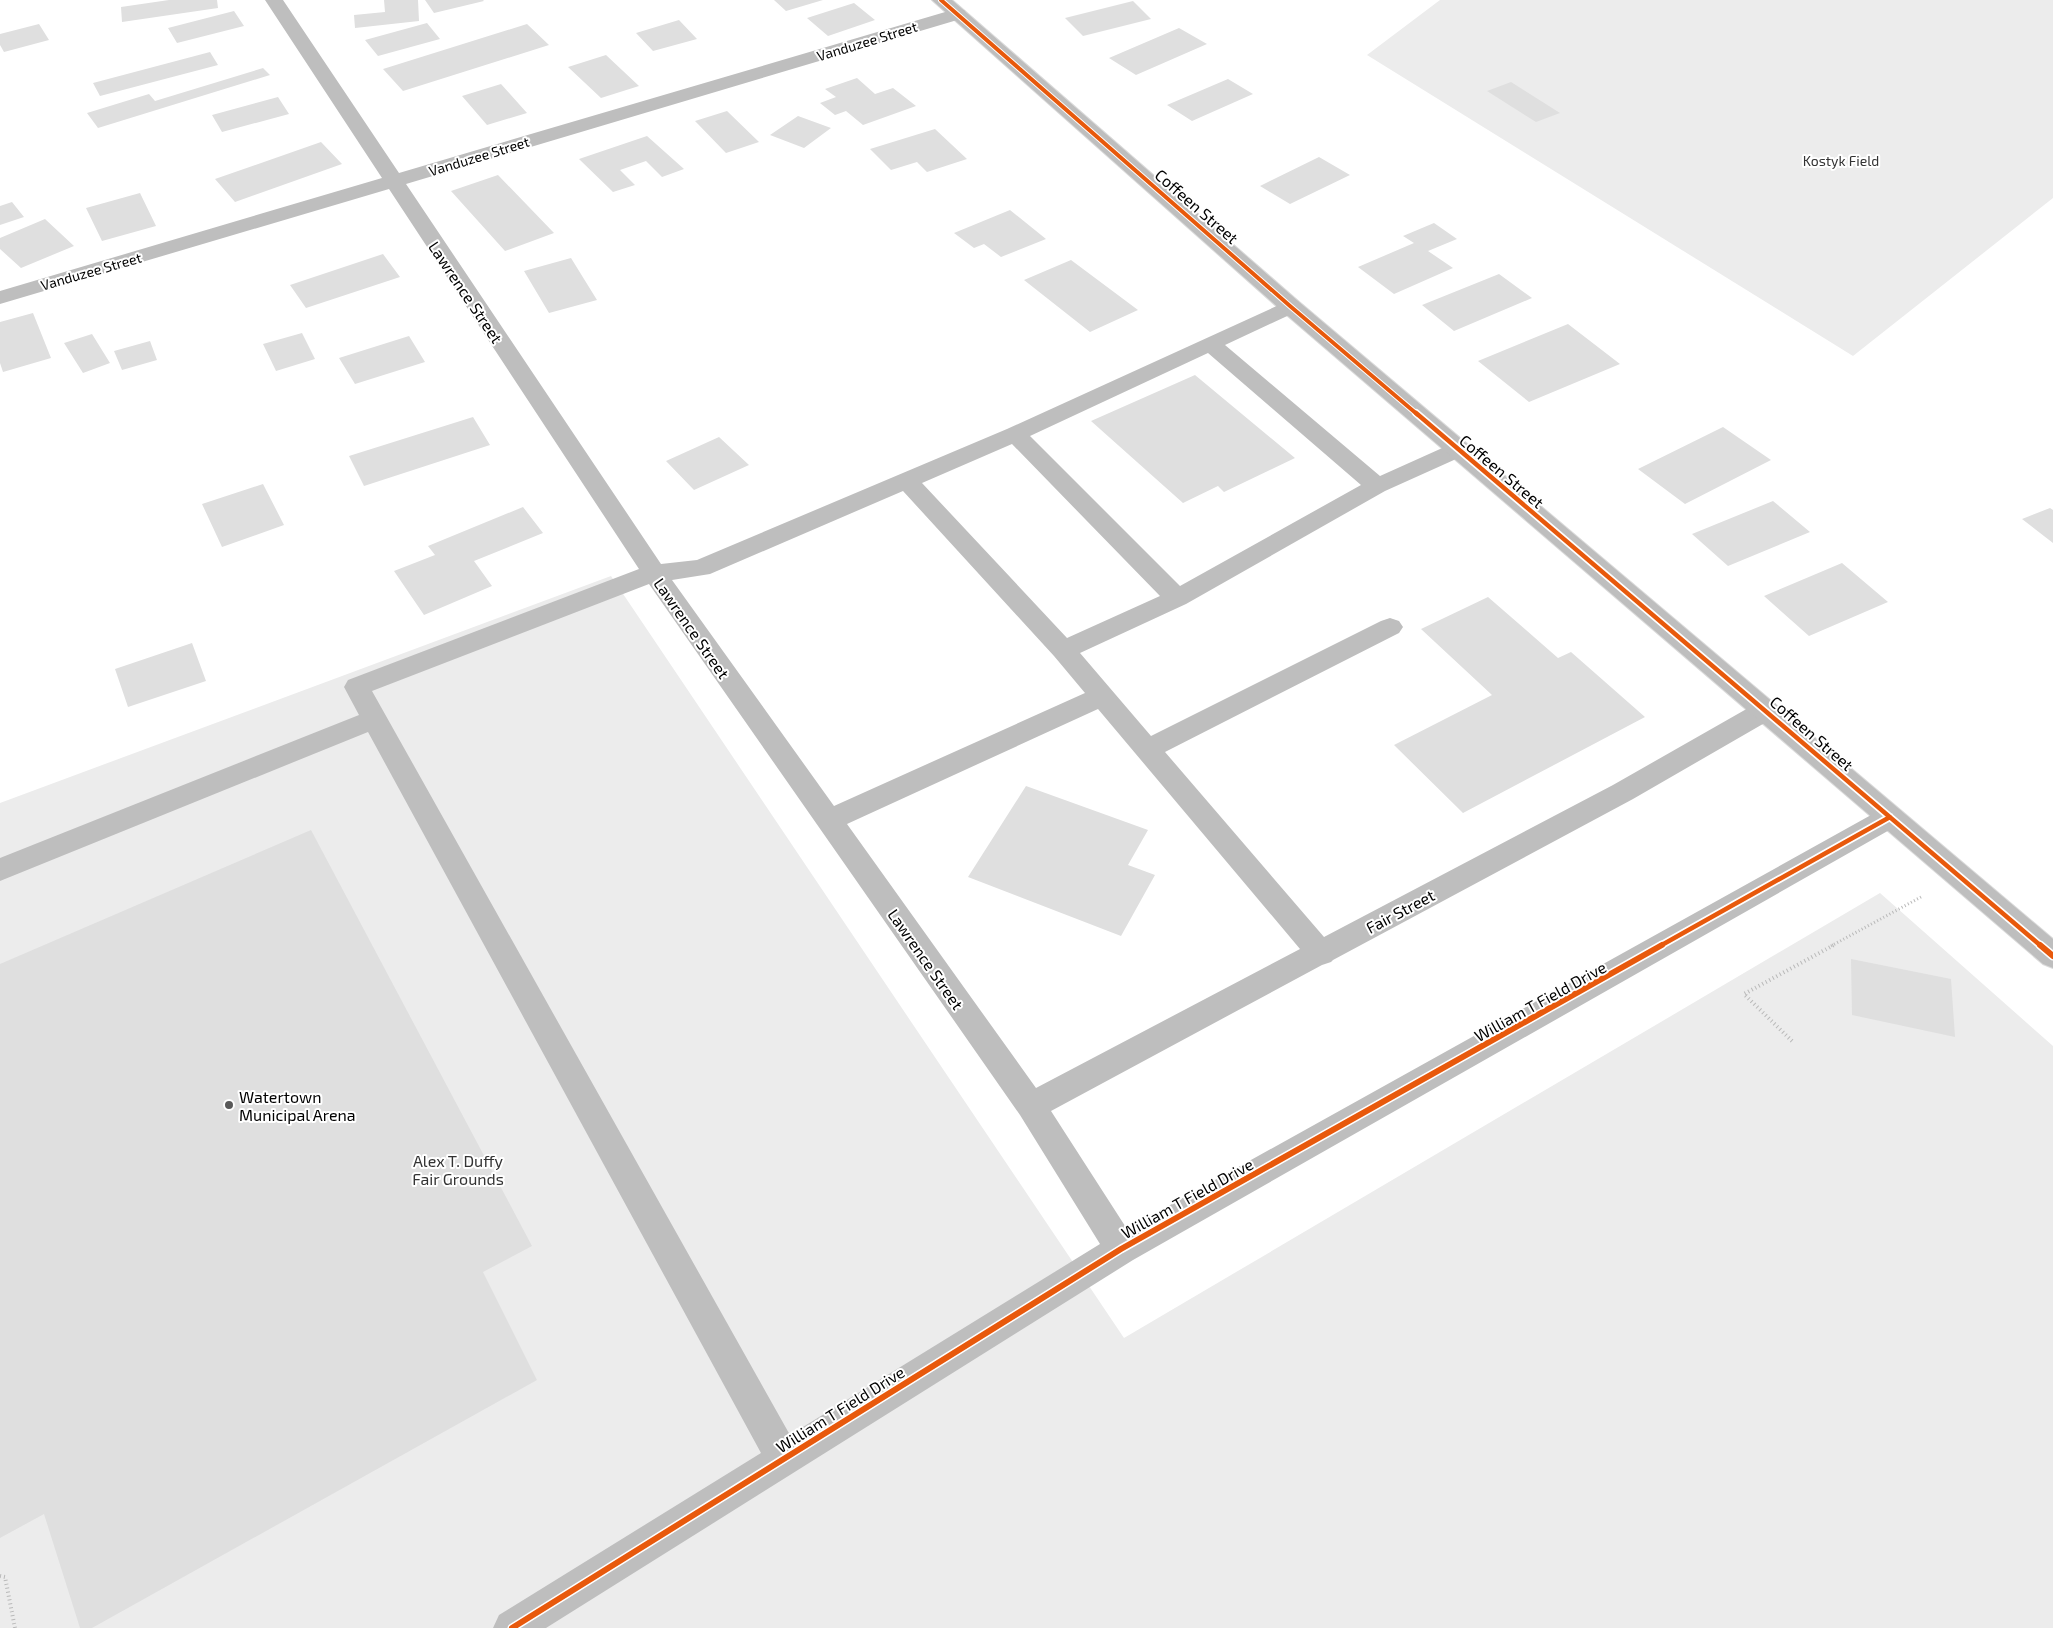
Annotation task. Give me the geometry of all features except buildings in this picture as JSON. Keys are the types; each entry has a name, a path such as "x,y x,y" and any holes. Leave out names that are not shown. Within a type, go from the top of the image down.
{"street":[{"name":"Lawrence Street","path":"274,0 654,573 1031,1106 1121,1249"},
{"name":"Vanduzee Street","path":"0,298 393,182 949,7"},
{"name":"Coffeen Street","path":"949,7 1457,450 1766,710 2053,956"},
{"path":"784,1459 357,687 654,573 701,568 1015,434 1290,306"},
{"path":"1210,344 1377,486"},
{"path":"1015,434 1177,598"},
{"path":"1063,650 1177,598 1377,486 1457,450"},
{"path":"907,481 1063,650 1321,954"},
{"path":"1148,749 1390,627"},
{"path":"828,821 1103,696"},
{"name":"Fair Street","path":"1031,1106 1321,954 1623,792 1766,710"},
{"path":"0,870 374,719"},
{"name":"William T Field Drive","path":"512,1628 1121,1249 1890,817"}],"path":[{"path":"1792,1041 1744,994 1959,876"},
{"path":"0,1576 5,1577 15,1628"}],"green space":[{"name":"Kostyk Field","path":"1440,0 2053,0 2053,198 1853,356 1367,55"},
{"name":"Alex T. Duffy Fair Grounds","path":"611,576 1124,1338 1880,893 2053,1046 2053,1628 0,1628 0,803"}],"cycle path":[{"path":"941,0 1290,306 2053,956"},
{"path":"512,1628 1121,1249 1890,817"}],"place":[{"name":"Watertown Municipal Arena","path":"229,1105"}]}
